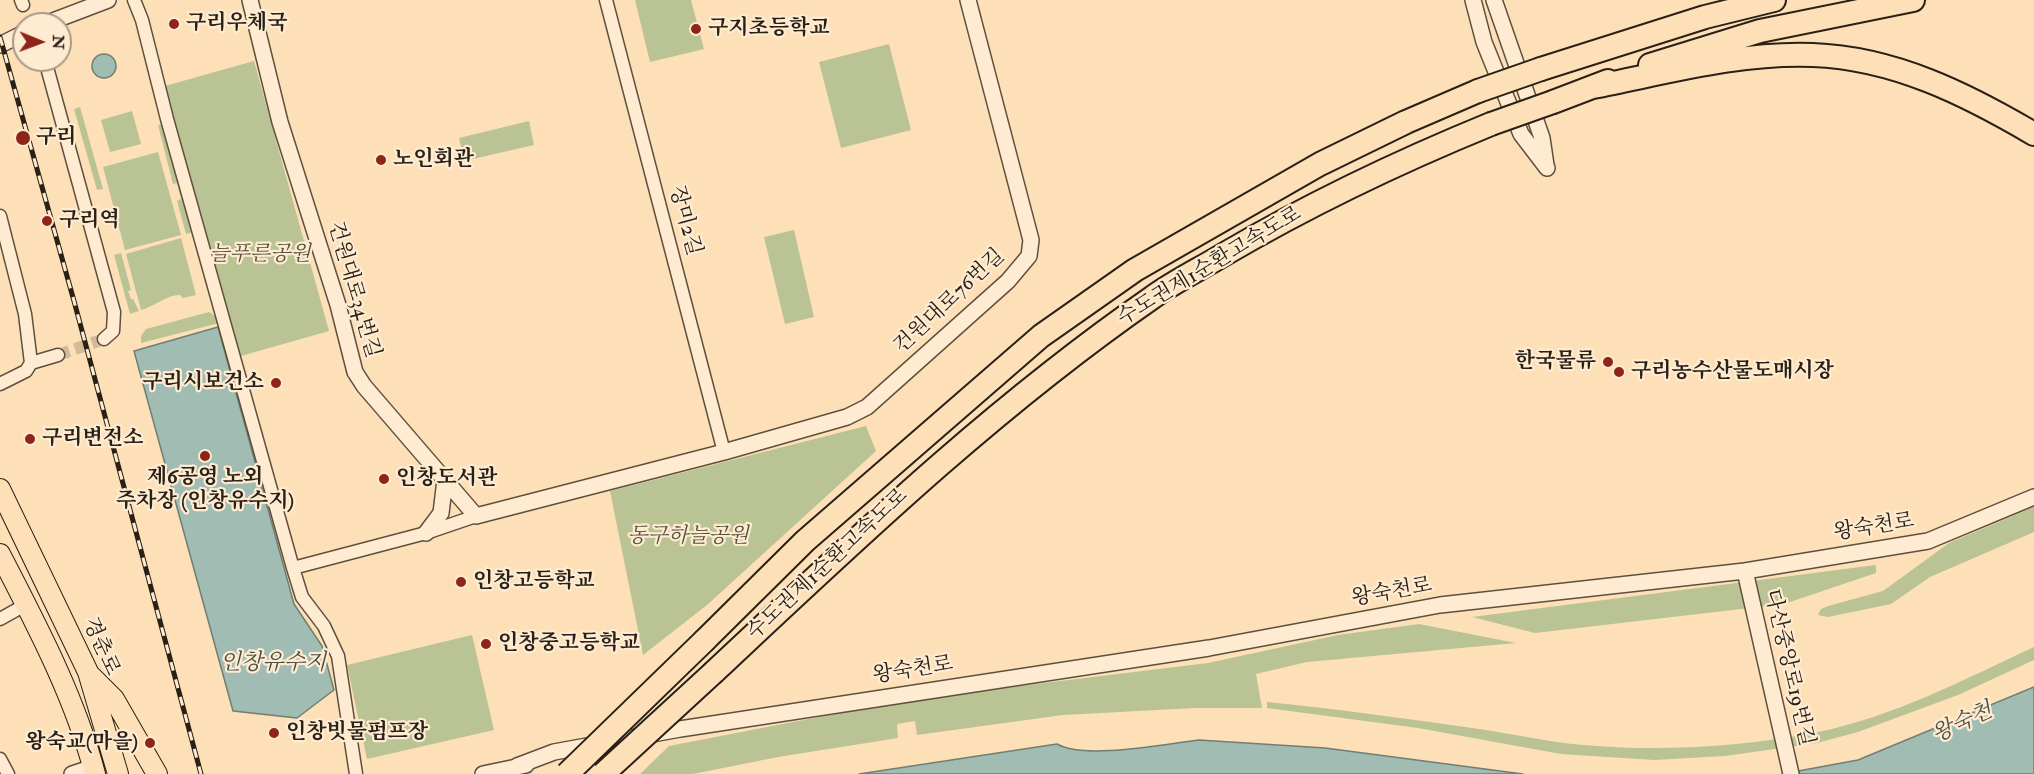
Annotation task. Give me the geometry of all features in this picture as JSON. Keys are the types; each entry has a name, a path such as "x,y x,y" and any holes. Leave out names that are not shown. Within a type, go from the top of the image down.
{"highway":[{"path":"1587,52 1709,0"},
{"name":"수도권제1순환고속도로","path":"567,774 805,541 1041,336 1135,270 1320,164 1406,122 1478,91 1587,52 1705,17 1774,0"},
{"name":"수도권제1순환고속도로","path":"603,774 927,472 1056,366 1155,295 1344,188 1419,153 1491,124 1700,48 1760,32 1913,0"},
{"path":"1593,87 1725,62 1814,55 1860,61 1904,71 1988,107 2034,122"},
{"path":"1988,107 2034,134"}],"main road":[{"name":"경춘로","path":"0,489 88,672 118,774"},
{"name":"경춘로","path":"0,506 25,543"},
{"path":"0,554 27,604 66,692 94,770"},
{"path":"88,672 114,699 157,774"}],"street":[{"path":"72,14 108,0"},
{"path":"134,0 142,21 281,533 302,597 324,626 340,662 356,774"},
{"name":"건원대로34번길","path":"250,0 280,122 338,305 355,372 364,386 476,516"},
{"name":"장미2길","path":"606,0 724,452"},
{"name":"건원대로76번길","path":"724,452 847,417 867,407 1008,281 1029,256 1031,240 968,0"},
{"path":"1473,0 1484,42 1521,134 1547,168 1542,138 1494,0"},
{"path":"48,72 114,312 113,331 104,339"},
{"path":"0,216 25,314 31,363 26,371 0,384"},
{"path":"31,363 58,355"},
{"path":"293,568 426,533 476,516 724,452"},
{"path":"426,533 441,513 445,480"},
{"name":"왕숙천로","path":"483,774 517,766 554,752 680,729 1209,648 1440,606 1746,577 1928,541 2034,497"},
{"name":"다산중앙로19번길","path":"1746,577 1791,774"},
{"path":"0,619 27,604"},
{"path":"0,759 9,774"},
{"path":"72,774 94,770"}],"green space":[{"path":"635,0 691,0 704,49 650,62"},
{"path":"889,44 911,130 841,148 819,62"},
{"name":"늘푸른공원","path":"254,61 329,331 241,356 165,86"},
{"path":"80,107 103,189 97,190 74,109"},
{"path":"132,111 141,144 110,152 101,120"},
{"path":"529,121 534,145 464,161 459,138"},
{"path":"164,124 194,232 186,234 177,201 181,199 177,183 173,184 158,125"},
{"path":"158,152 181,235 125,250 103,167"},
{"path":"794,230 814,317 785,324 764,237"},
{"path":"181,238 196,295 183,298 180,295 171,296 141,310 126,254"},
{"path":"121,253 131,290 128,291 139,311 130,314 114,255"},
{"path":"209,312 217,317 219,323 141,343 141,336 146,329"},
{"name":"동구하늘공원","path":"866,426 876,451 707,605 643,655 610,491"},
{"path":"2034,507 2034,532 1930,577 1891,604 1828,617 1818,615 1821,609 1828,606 1883,591 1949,543"},
{"path":"1876,565 1876,573 1784,604 1535,633 1472,617"},
{"path":"1419,624 1516,643 1307,662 1256,674 1262,708 1195,708 1063,715 917,735 915,721 897,724 898,738 778,757 693,774 640,774 669,746 798,721 929,697 1208,663 1338,635"},
{"path":"472,635 494,730 367,759 347,665"},
{"path":"2034,647 2034,660 1958,695 1858,732 1817,743 1725,756 1654,760 1561,754 1418,728 1267,708 1267,702 1320,708 1583,745 1671,748 1731,745 1818,732 1874,717 1928,696"}],"water":[{"path":"104,54 112,58 116,66 112,74 104,78 96,74 92,66 96,58"},
{"name":"인창유수지","path":"218,327 294,604 322,646 334,690 297,718 233,711 134,351"},
{"name":"왕숙천","path":"2034,687 2034,774 1782,774 1858,760"},
{"path":"1199,740 1325,748 1523,774 859,774 1057,744 1070,749 1105,751"}],"tunnel":[{"path":"58,355 104,339"}],"railway":[{"path":"0,37 74,301 201,774"}],"place":[{"name":"구리우체국","path":"174,24"},
{"name":"구지초등학교","path":"696,29"},
{"name":"구리","path":"23,138"},
{"name":"노인회관","path":"381,160"},
{"name":"구리역","path":"47,221"},
{"name":"한국물류","path":"1608,362"},
{"name":"구리농수산물도매시장","path":"1619,372"},
{"name":"구리시보건소","path":"276,383"},
{"name":"구리변전소","path":"30,439"},
{"name":"제6공영 노외 주차장 (인창유수지)","path":"205,456"},
{"name":"인창도서관","path":"384,479"},
{"name":"인창고등학교","path":"461,582"},
{"name":"인창중고등학교","path":"486,644"},
{"name":"인창빗물펌프장","path":"274,733"},
{"name":"왕숙교(마을)","path":"150,743"}]}
